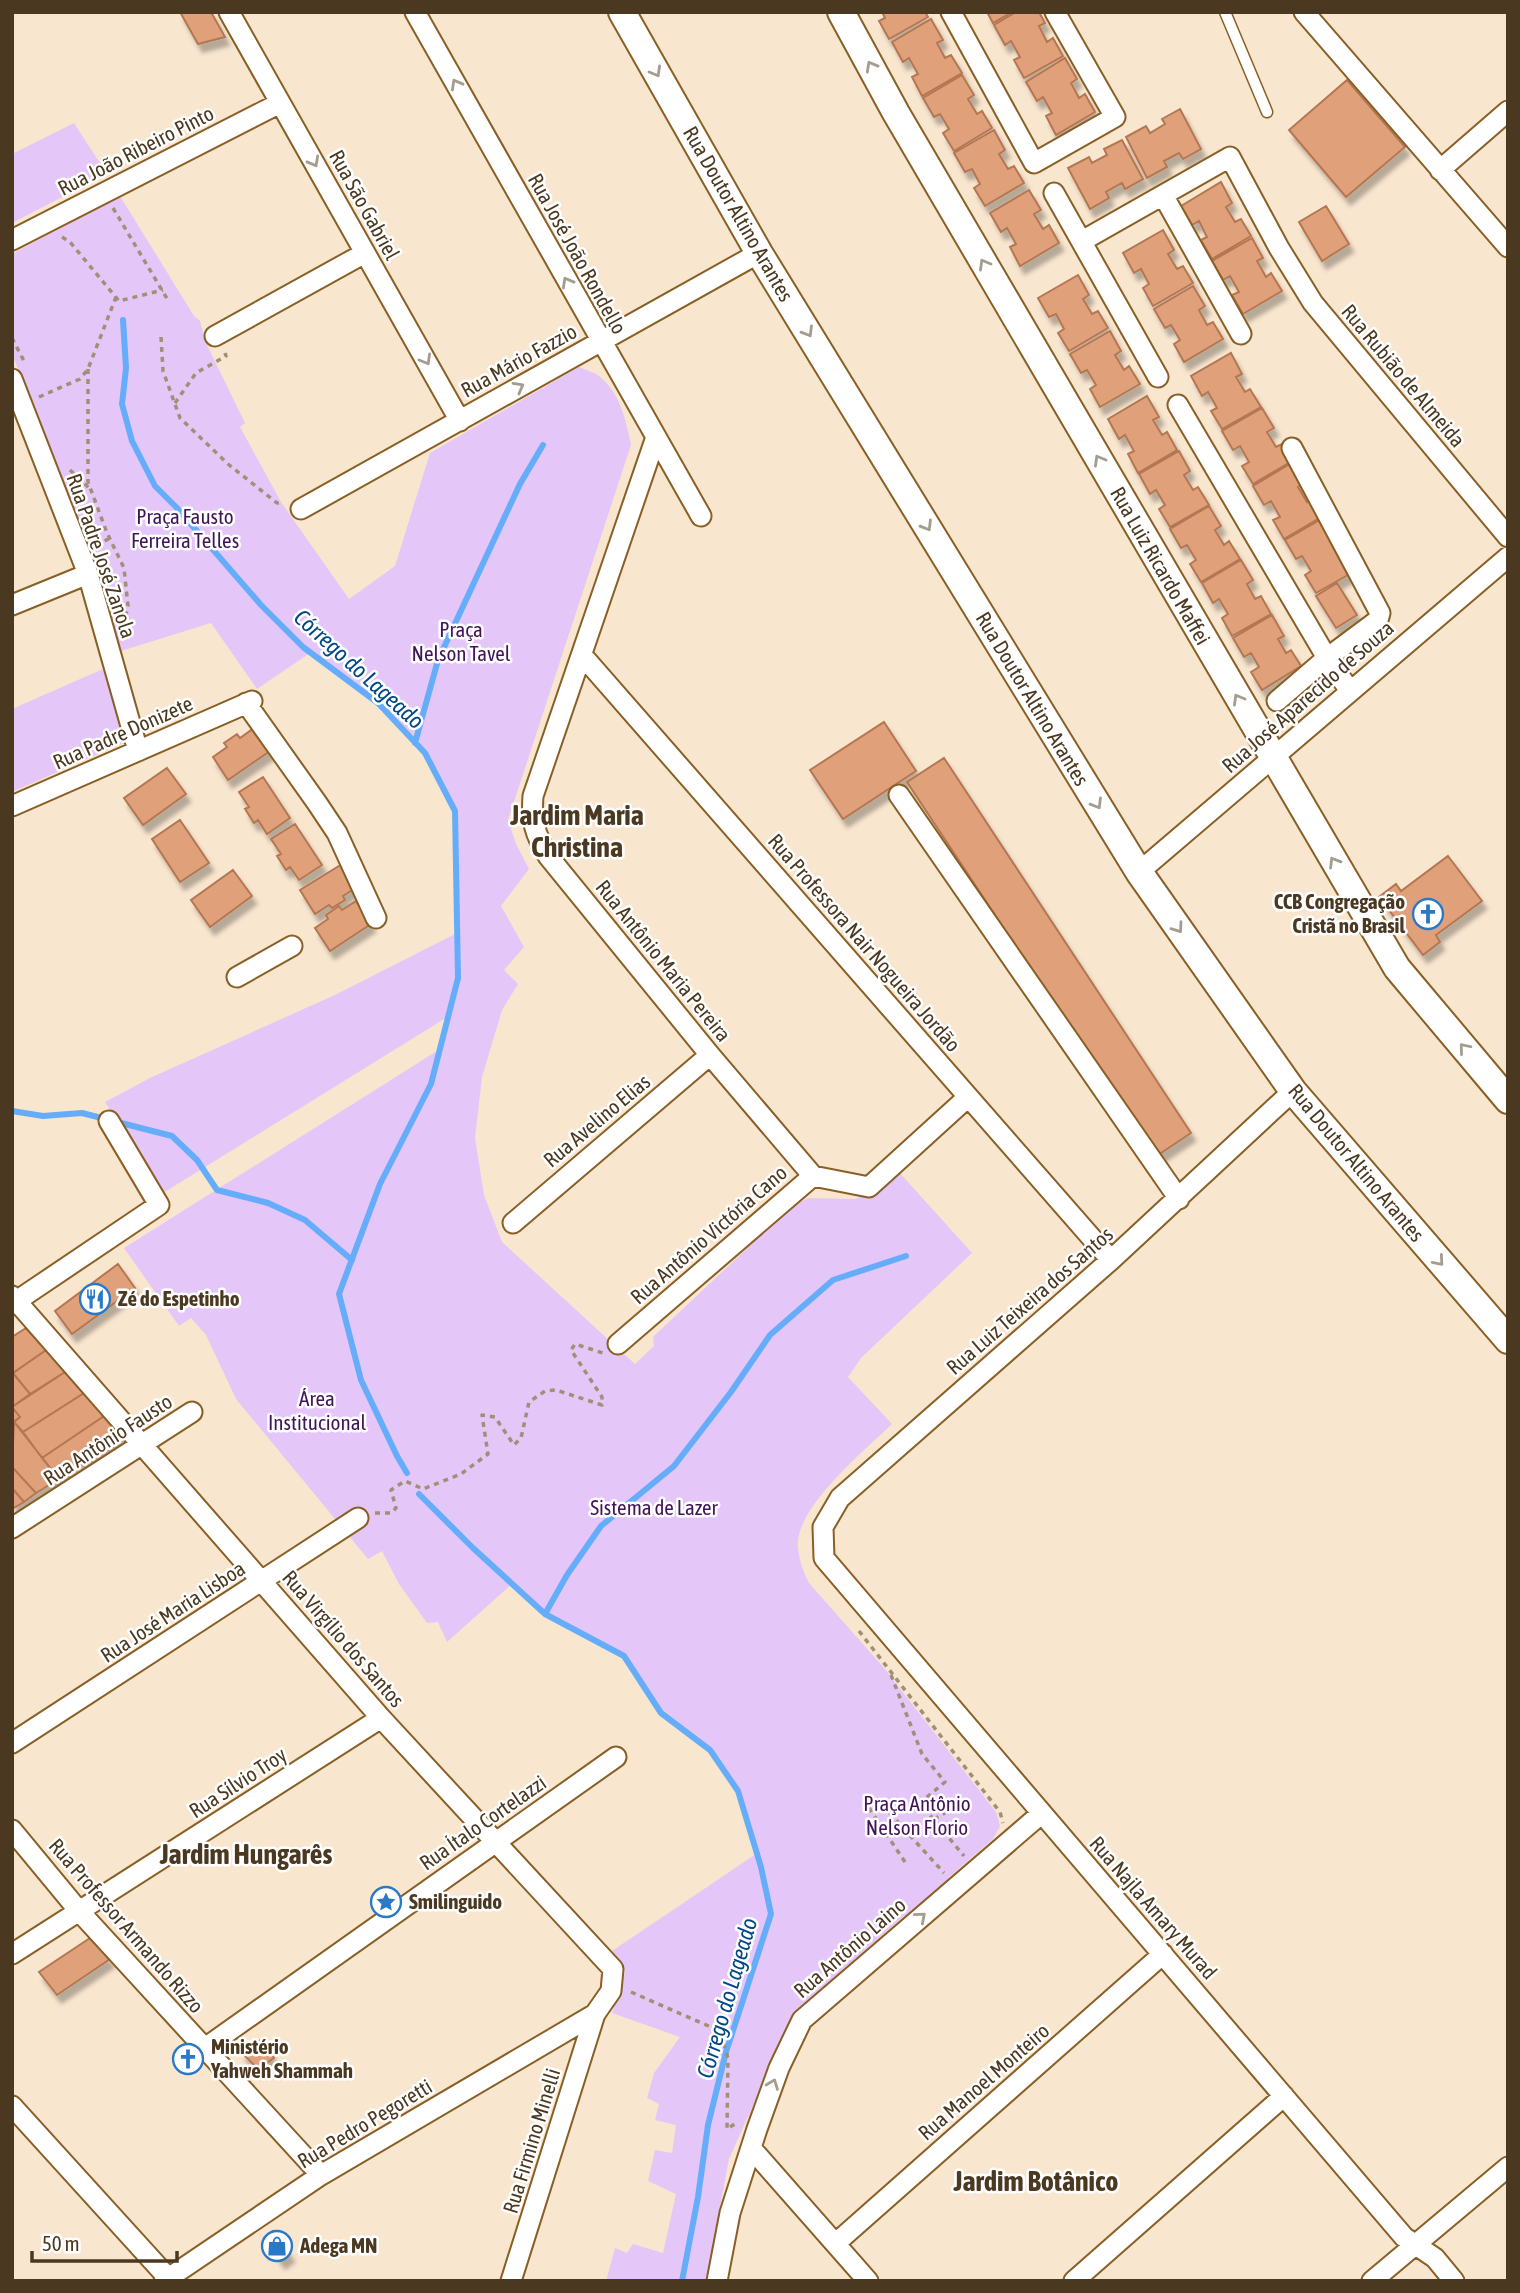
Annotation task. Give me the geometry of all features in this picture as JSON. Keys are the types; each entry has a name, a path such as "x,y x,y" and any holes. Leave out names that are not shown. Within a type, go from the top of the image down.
{"street":[{"name":"Rua São Gabriel","path":"229,12 460,421"},
{"name":"Rua José João Rondello","path":"415,12 701,516"},
{"name":"Rua Doutor Altino Arantes","path":"622,12 759,253 1139,872 1293,1091 1508,1340"},
{"name":"Rua Luiz Ricardo Maffei","path":"841,12 896,113 1397,968 1508,1100"},
{"path":"951,12 1034,163 1115,117 1055,12"},
{"path":"1304,12 1508,247"},
{"name":"Rua João Ribeiro Pinto","path":"12,240 280,103"},
{"path":"1440,170 1508,111"},
{"name":"Rua Rubião de Almeida","path":"1163,195 1230,157 1313,303 1508,537"},
{"path":"1054,193 1158,377"},
{"path":"1082,242 1163,195 1241,334"},
{"path":"215,336 365,253"},
{"name":"Rua Mário Fazzio","path":"301,509 759,253"},
{"name":"Rua Padre José Zanola","path":"12,379 25,402 88,574 138,751"},
{"path":"1178,405 1327,658 1350,691"},
{"name":"Rua Antônio Maria Pereira","path":"656,437 533,796 532,815 536,835 548,856 710,1055 813,1176"},
{"path":"1277,701 1327,658 1378,620 1380,613 1292,448"},
{"name":"Rua José Aparecido de Souza","path":"1139,872 1508,557"},
{"path":"12,605 88,574"},
{"name":"Rua Professora Nair Nogueira Jordão","path":"582,655 1111,1260"},
{"name":"Rua Padre Donizete","path":"12,806 249,702 337,833 376,919"},
{"path":"899,795 1179,1199"},
{"path":"237,977 292,946"},
{"name":"Rua Avelino Elias","path":"513,1223 710,1055"},
{"name":"Rua Luiz Teixeira dos Santos","path":"824,1558 823,1527 840,1498 1179,1199 1293,1091"},
{"name":"Rua Antônio Victória Cano","path":"615,1351 813,1176 869,1187 968,1097"},
{"path":"14,1300 159,1205 109,1121"},
{"name":"Rua Virgílio dos Santos","path":"14,1300 144,1444 381,1718 613,1969 613,1984"},
{"name":"Rua Antônio Fausto","path":"12,1528 192,1412"},
{"name":"Rua José Maria Lisboa","path":"12,1743 358,1518"},
{"name":"Rua Najla Amary Murad","path":"824,1558 1404,2237 1435,2258 1454,2281"},
{"name":"Rua Sílvio Troy","path":"12,1954 381,1718"},
{"name":"Rua Ítalo Cortelazzi","path":"205,2048 616,1757"},
{"name":"Rua Antônio Laino","path":"717,2281 730,2213 751,2148 779,2068 802,2020 1042,1813"},
{"name":"Rua Professor Armando Rizzo","path":"12,1830 79,1911 321,2175"},
{"name":"Rua Manoel Monteiro","path":"836,2243 1163,1954"},
{"path":"595,2014 613,1984"},
{"name":"Rua Pedro Pegoretti","path":"168,2280 321,2175 595,2014"},
{"name":"Rua Firmino Minelli","path":"511,2281 595,2014"},
{"path":"1074,2281 1284,2096"},
{"path":"12,2106 168,2280"},
{"path":"751,2148 868,2281"},
{"path":"1372,2281 1508,2167"}],"lane":[{"path":"1225,12 1267,112"}],"path":[{"path":"113,207 169,302"},
{"path":"59,235 70,242 119,301 163,290"},
{"path":"25,402 80,379 88,369 116,297"},
{"path":"162,337 163,371 180,418 228,464 277,503 301,509"},
{"path":"175,403 196,373 226,356"},
{"path":"88,369 88,482 107,533 124,568 128,606"},
{"path":"68,469 91,490"},
{"path":"358,1518 379,1512 391,1513 396,1508 391,1490 405,1481 423,1489 461,1474 488,1454 482,1415 495,1417 514,1444 521,1438 529,1402 545,1391 556,1390 602,1405 602,1397 571,1350 575,1345 615,1351"},
{"path":"975,1869 920,1803 945,1782 922,1754 888,1670 1000,1812 1002,1830"},
{"path":"905,1862 867,1805 876,1798 947,1876"},
{"path":"934,1820 945,1813"},
{"path":"613,1984 720,2031 728,2058 727,2129 737,2124 742,2111"}],"green space":[{"path":"74,123 107,174 12,223 12,154"},
{"path":"120,196 194,316 200,321 205,341 245,423 240,427 281,502 349,599 395,566 430,453 579,367 597,375 606,383 621,407 631,445 508,820 516,844 529,869 501,906 524,947 504,970 518,984 502,1010 482,1077 475,1138 484,1195 502,1242 635,1364 654,1346 653,1337 790,1208 808,1198 855,1199 874,1191 898,1171 972,1253 861,1358 848,1377 892,1424 851,1462 822,1494 802,1526 798,1546 809,1583 884,1668 996,1812 1000,1826 993,1839 948,1878 950,1881 908,1918 904,1916 795,2012 729,2159 706,2281 606,2281 615,2248 627,2253 633,2244 663,2253 676,2194 648,2181 655,2150 672,2153 676,2125 655,2120 659,2104 647,2098 654,2073 680,2037 612,2013 625,1972 612,1951 756,1854 738,1791 710,1750 661,1713 624,1656 545,1614 512,1584 447,1642 438,1622 427,1623 399,1584 382,1551 368,1559 236,1399 206,1335 191,1318 179,1326 124,1248 440,1049 449,1016 163,1193 105,1102 150,1078 337,994 457,933 455,811 425,753 378,703 310,653 257,689 211,623 121,651 96,570 34,404 12,355 12,254"},
{"path":"103,669 123,728 121,744 12,792 12,709"}],"building":[{"path":"180,12 211,12 225,37 198,44"},
{"path":"882,12 925,12 928,17 889,39 879,21 885,18"},
{"path":"987,12 1012,12 993,23"},
{"path":"1016,12 1039,12 1045,23 1039,26 1047,42 1053,38 1063,56 1024,78 1014,60 1020,57 1011,41 1005,45 994,25"},
{"path":"931,19 943,40 937,43 945,58 951,55 962,73 922,96 912,77 918,74 909,58 903,62 892,42"},
{"path":"1065,58 1077,79 1071,83 1079,98 1085,94 1095,112 1056,135 1046,116 1052,113 1043,97 1037,101 1026,82"},
{"path":"962,75 974,95 968,99 977,114 982,111 992,128 954,151 943,133 949,129 940,114 934,117 923,98"},
{"path":"1347,80 1405,147 1346,197 1289,130"},
{"path":"1180,109 1201,149 1183,159 1179,153 1164,161 1167,167 1147,178 1126,137 1146,126 1150,133 1165,124 1162,119"},
{"path":"994,130 1005,150 999,154 1008,169 1014,166 1024,183 985,206 974,188 980,184 972,169 965,172 954,153"},
{"path":"1122,140 1143,179 1125,189 1122,183 1106,192 1109,198 1090,209 1068,168 1089,157 1092,163 1107,155 1104,149"},
{"path":"1221,182 1232,203 1226,207 1235,222 1241,219 1251,236 1212,259 1201,240 1207,237 1199,221 1192,225 1181,206"},
{"path":"1029,190 1041,210 1034,214 1043,229 1049,225 1059,243 1020,266 1010,247 1016,244 1007,228 1001,232 990,213"},
{"path":"1326,206 1349,244 1322,261 1299,222"},
{"path":"1163,230 1174,250 1168,254 1177,269 1183,266 1193,283 1153,306 1143,288 1149,284 1141,269 1134,273 1123,253"},
{"path":"1252,238 1263,258 1257,261 1266,277 1271,273 1282,291 1243,314 1232,295 1239,292 1230,276 1223,280 1212,261"},
{"path":"1078,275 1089,295 1083,299 1092,314 1098,311 1108,328 1069,351 1058,333 1064,329 1056,314 1049,317 1038,298"},
{"path":"1193,286 1205,306 1199,310 1207,325 1213,322 1223,339 1184,362 1174,344 1180,340 1171,325 1165,328 1154,309"},
{"path":"1110,331 1121,351 1115,355 1124,370 1129,366 1140,384 1100,407 1090,389 1096,385 1087,370 1081,373 1070,354"},
{"path":"1231,353 1242,374 1236,377 1245,392 1250,389 1261,407 1222,429 1211,411 1217,408 1208,392 1202,396 1191,376"},
{"path":"1147,396 1159,417 1153,420 1162,435 1167,432 1177,450 1138,473 1128,454 1134,451 1125,435 1119,439 1108,419"},
{"path":"1262,408 1274,428 1267,432 1276,447 1282,444 1292,461 1253,484 1242,466 1249,462 1240,446 1233,450 1222,431"},
{"path":"1179,451 1190,471 1184,475 1193,490 1198,487 1209,505 1170,527 1159,509 1165,505 1156,490 1150,494 1139,474"},
{"path":"1293,462 1305,483 1298,487 1307,502 1313,498 1323,516 1284,539 1273,520 1280,517 1271,501 1264,505 1253,486"},
{"path":"1209,506 1221,526 1215,530 1224,545 1229,541 1240,559 1201,582 1190,564 1196,560 1187,545 1181,548 1170,529"},
{"path":"1325,517 1336,537 1330,541 1339,556 1344,553 1355,571 1316,593 1305,575 1311,571 1302,556 1296,559 1285,540"},
{"path":"1241,560 1253,580 1247,584 1255,599 1261,596 1271,614 1232,636 1222,618 1228,614 1219,599 1213,603 1202,583"},
{"path":"1337,583 1357,615 1336,628 1316,596"},
{"path":"1272,615 1284,636 1278,639 1286,653 1291,650 1301,666 1262,690 1251,672 1259,667 1251,653 1244,657 1233,638"},
{"path":"884,722 916,771 843,819 810,770"},
{"path":"254,728 270,751 228,780 213,757 227,747 224,743 237,734 240,738"},
{"path":"944,758 1191,1133 1155,1157 907,782"},
{"path":"167,768 186,794 143,825 124,798"},
{"path":"263,777 290,818 267,834 258,820 254,823 245,809 249,807 239,792"},
{"path":"180,820 209,863 180,882 152,839"},
{"path":"295,824 322,865 299,880 290,867 286,870 277,856 281,854 271,839"},
{"name":"CCB Congregação Cristã no Brasil","path":"1448,856 1482,901 1436,935 1440,942 1423,955 1379,897 1396,884 1401,891"},
{"path":"342,864 357,887 343,896 345,900 332,908 329,905 315,914 300,890"},
{"path":"233,870 252,896 210,927 191,900"},
{"path":"356,901 371,924 330,951 315,928 328,919 326,915 339,906 342,910"},
{"name":"Zé do Espetinho","path":"118,1264 135,1288 72,1334 55,1311"},
{"path":"26,1328 46,1350 13,1373 12,1337"},
{"path":"46,1350 65,1372 30,1394 13,1373"},
{"path":"12,1372 30,1394 12,1407"},
{"path":"65,1372 84,1393 23,1432 14,1422 20,1417 12,1407"},
{"path":"84,1393 104,1416 42,1458 23,1432"},
{"path":"12,1407 20,1417 12,1423"},
{"path":"104,1416 123,1437 59,1479 42,1458"},
{"path":"14,1422 59,1479 36,1493 12,1467"},
{"path":"12,1467 36,1493 24,1502 12,1488"},
{"path":"12,1488 24,1502 12,1509"},
{"path":"90,1938 110,1959 57,1995 39,1972"},
{"path":"262,2039 274,2058 258,2069 241,2052"},
{"name":"Adega MN","path":"273,2231 290,2254 281,2261 264,2238"}],"waterway":[{"name":"Córrego do Lageado","path":"123,320 126,368 122,404 132,441 155,486 261,605 303,647 378,703 425,753 455,811 458,978 431,1084 380,1184 339,1294 361,1380 407,1473"},
{"path":"415,743 438,660 520,484 543,445"},
{"path":"12,1111 43,1116 82,1113 172,1136 197,1160 217,1190 268,1203 305,1220 352,1260"},
{"path":"545,1614 567,1575 601,1526 674,1466 731,1392 770,1335 833,1280 906,1256"},
{"name":"Córrego do Lageado","path":"419,1494 545,1614 624,1656 661,1713 710,1750 738,1791 761,1867 771,1914 726,2052 708,2125 682,2281"}],"place":[{"name":"CCB Congregação Cristã no Brasil","path":"1428,914"},
{"name":"Zé do Espetinho","path":"95,1299"},
{"name":"Smilinguido","path":"386,1902"},
{"name":"Ministério Yahweh Shammah","path":"188,2059"},
{"name":"Adega MN","path":"277,2246"}],"district":[{"name":"Jardim Maria Christina","path":"577,831"},
{"name":"Jardim Hungarês","path":"246,1854"},
{"name":"Jardim Botânico","path":"1036,2181"}],"park label":[{"name":"Praça Fausto Ferreira Telles","path":"185,529"},
{"name":"Praça Nelson Tavel","path":"461,642"},
{"name":"Área Institucional","path":"317,1411"},
{"name":"Sistema de Lazer","path":"654,1508"},
{"name":"Praça Antônio Nelson Florio","path":"917,1816"}]}
